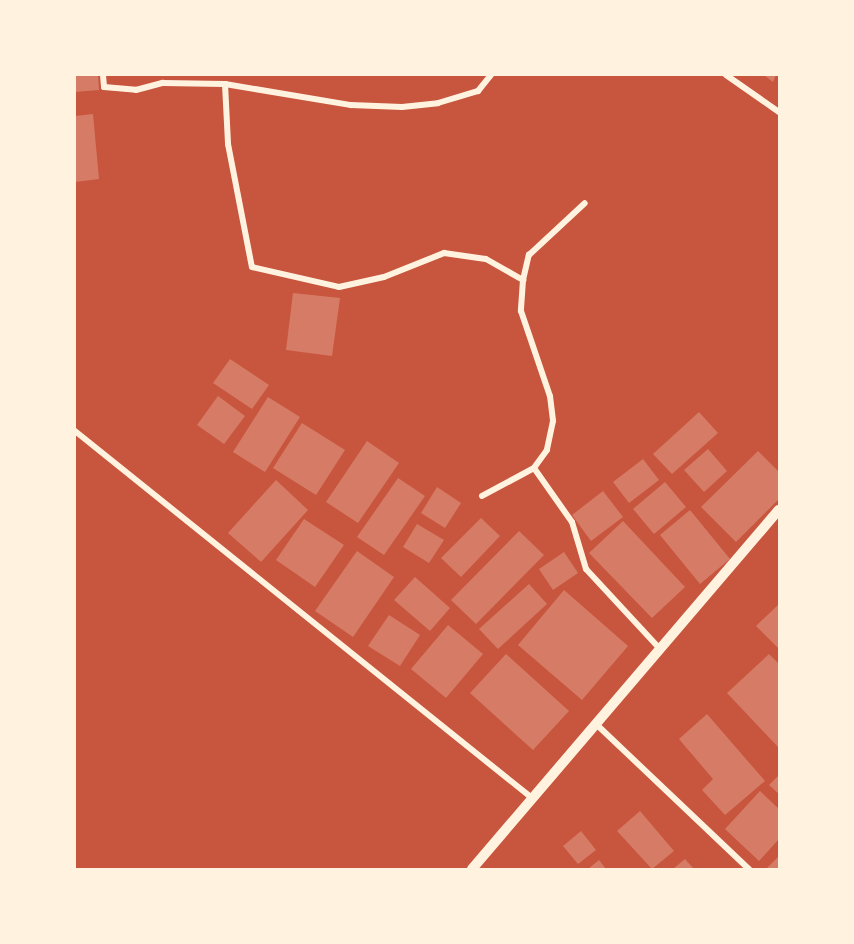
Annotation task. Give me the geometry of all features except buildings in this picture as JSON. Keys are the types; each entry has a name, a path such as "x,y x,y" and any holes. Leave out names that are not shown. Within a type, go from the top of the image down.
{"street":[{"path":"103,75 104,87 136,90 163,83 225,84 351,105 402,107 438,103 478,91 491,75"},
{"path":"726,75 779,112"},
{"path":"225,84 228,144 252,267 339,287 384,277 444,253 486,259 523,280"},
{"path":"482,496 534,468 547,450 553,421 547,385 521,311 523,280 529,255 585,202"},
{"path":"75,431 532,798"},
{"path":"534,468 572,522 580,559 586,569 660,649"},
{"path":"472,869 779,510"},
{"path":"596,723 748,869"}]}
